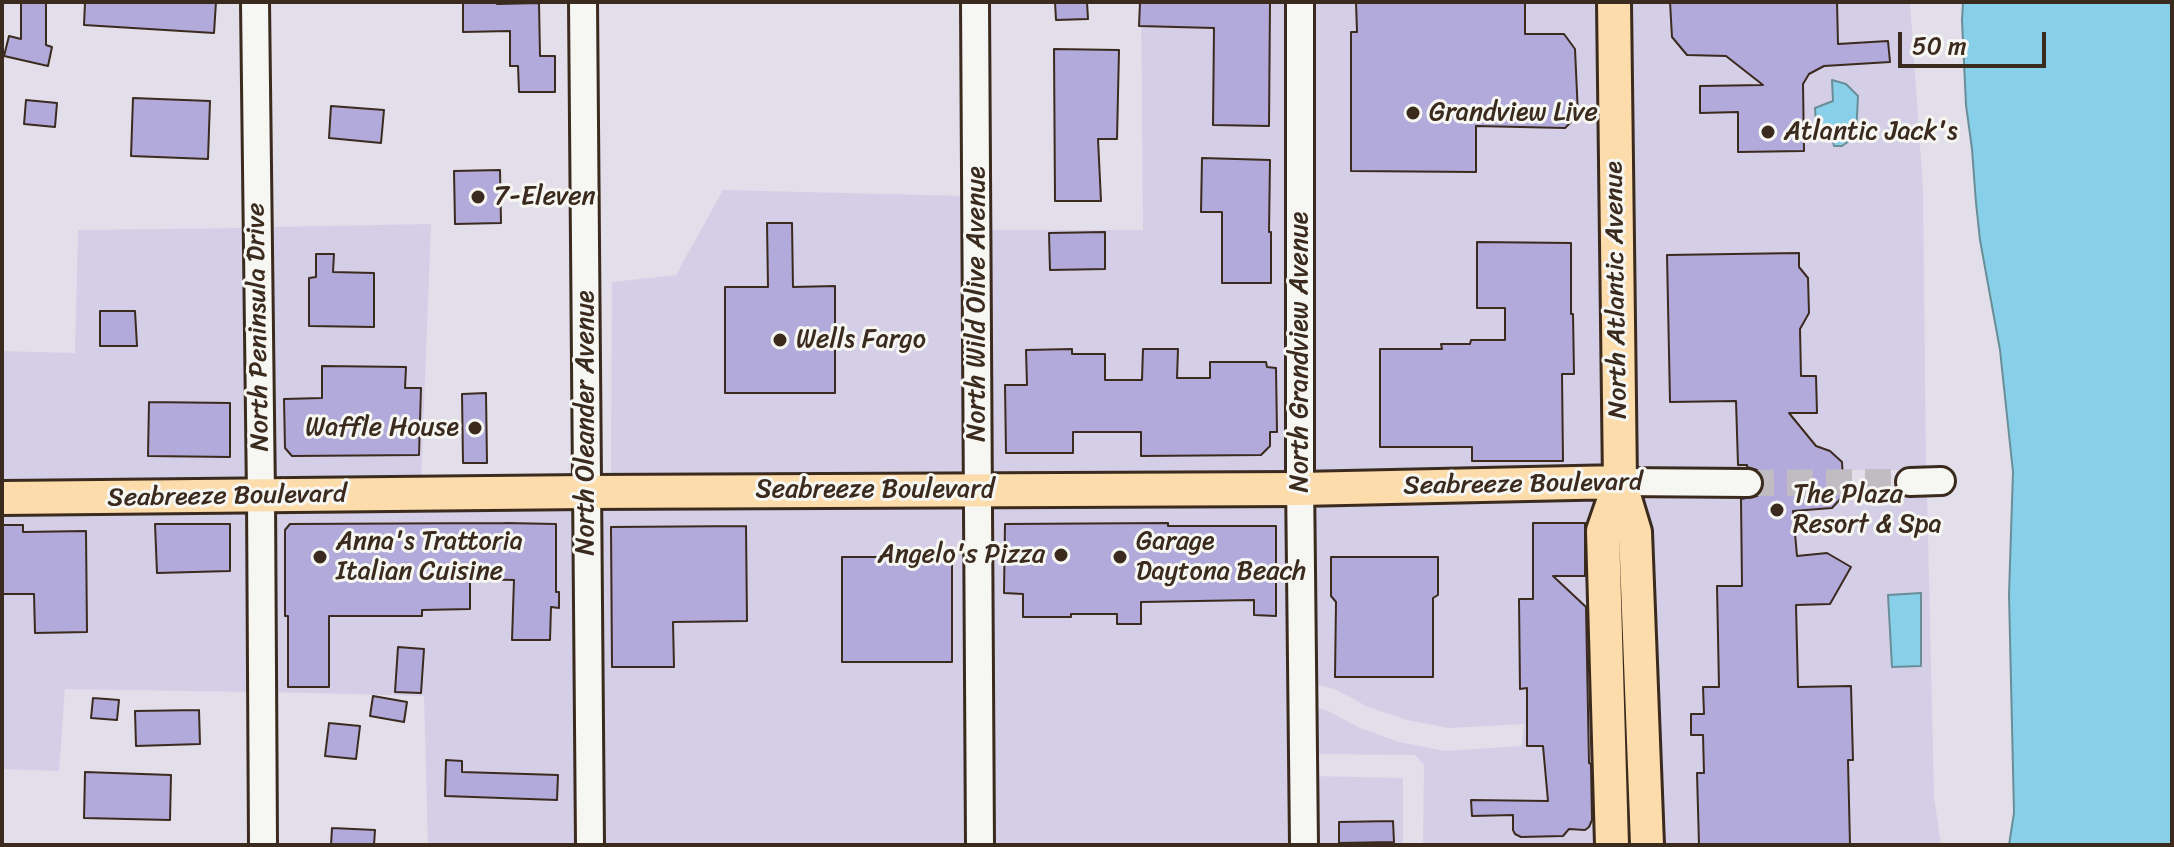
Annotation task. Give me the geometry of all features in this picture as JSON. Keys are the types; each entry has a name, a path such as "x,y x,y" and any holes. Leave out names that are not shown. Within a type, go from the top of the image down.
{"main road":[{"name":"North Atlantic Avenue","path":"1614,2 1620,482 1635,532 1647,845"},
{"name":"Seabreeze Boulevard","path":"2,498 1300,489 1620,482"},
{"name":"North Atlantic Avenue","path":"1612,845 1603,531 1620,482"}],"street":[{"name":"North Peninsula Drive","path":"255,2 263,845"},
{"name":"North Oleander Avenue","path":"583,2 590,845"},
{"name":"North Wild Olive Avenue","path":"975,2 980,845"},
{"name":"North Grandview Avenue","path":"1300,2 1304,845"},
{"path":"1910,482 1941,481"},
{"name":"Seabreeze Boulevard","path":"1620,482 1748,483"}],"shaded area":[{"path":"1141,2 1290,2 1289,478 988,478 986,230 1143,230"},
{"path":"1311,2 1603,2 1609,471 1310,478"},
{"path":"1624,2 1910,2 1923,189 1926,470 1630,470"},
{"path":"723,190 966,196 968,478 611,480 612,282 676,275"},
{"path":"431,224 421,483 272,485 269,227"},
{"path":"248,228 251,485 2,488 2,351 75,353 78,230"},
{"path":"1635,493 1927,493 1934,797 1941,845 1658,845"},
{"path":"968,500 965,845 602,845 597,503"},
{"path":"1310,500 1593,501 1601,845 1423,845 1424,765 1415,755 1313,754 1313,707 1399,742 1445,751 1522,746 1524,724 1449,728 1407,720 1368,707 1335,689 1312,684"},
{"path":"989,501 1290,501 1293,845 995,845"},
{"path":"576,503 579,845 428,845 424,696 272,692 272,508"},
{"path":"251,508 252,692 65,689 59,771 2,769 2,510"},
{"path":"1313,776 1403,778 1403,845 1314,845"}],"water":[{"path":"1963,2 2172,2 2172,845 2009,845 2014,813 2009,594 2013,472 2000,350 1976,203 1966,105"},
{"path":"1832,80 1846,84 1858,96 1856,136 1842,146 1834,146 1830,129 1816,124 1815,108 1833,101"},
{"path":"1921,593 1921,666 1892,667 1888,595"}],"building":[{"path":"21,2 46,2 46,45 52,47 48,66 4,56 9,36 21,39"},
{"path":"85,2 216,2 214,33 84,25"},
{"path":"463,2 539,3 540,56 555,56 555,92 519,92 518,66 510,66 510,31 463,32"},
{"path":"1055,2 1087,2 1088,19 1056,20"},
{"path":"1140,2 1270,2 1269,126 1213,125 1214,28 1139,26"},
{"path":"1356,2 1525,2 1525,34 1564,34 1575,49 1578,115 1565,128 1476,126 1476,172 1351,171 1351,32 1357,32"},
{"path":"1670,2 1837,2 1838,44 1888,41 1890,62 1824,66 1809,74 1803,84 1804,151 1738,152 1738,112 1700,113 1700,86 1763,85 1726,56 1687,55 1672,37"},
{"path":"1054,49 1119,50 1117,139 1098,139 1101,201 1055,201"},
{"path":"133,98 210,101 208,159 131,156"},
{"path":"26,100 57,103 55,127 24,124"},
{"path":"331,106 384,110 381,143 329,138"},
{"path":"1202,158 1270,160 1271,283 1222,283 1222,212 1201,212"},
{"name":"7-Eleven","path":"500,170 501,223 455,224 454,171"},
{"name":"Wells Fargo","path":"767,223 792,223 793,287 835,286 835,393 725,393 725,287 768,287"},
{"path":"1105,232 1105,269 1050,270 1049,233"},
{"path":"1477,242 1571,243 1574,374 1562,374 1563,461 1472,461 1472,447 1380,447 1380,349 1442,349 1441,344 1505,340 1505,308 1477,308"},
{"name":"The Plaza Resort & Spa","path":"1799,253 1799,267 1808,278 1809,313 1800,329 1801,376 1816,376 1817,413 1789,413 1816,446 1830,451 1842,462 1844,495 1832,508 1793,511 1797,556 1827,553 1851,567 1830,604 1796,605 1798,687 1851,686 1853,760 1848,760 1850,845 1699,845 1697,773 1704,773 1703,735 1691,735 1691,714 1704,714 1703,687 1719,687 1717,586 1742,586 1741,499 1757,496 1764,482 1757,470 1738,465 1736,401 1670,402 1667,255"},
{"path":"316,254 334,254 333,272 374,273 374,327 309,326 309,278 316,277"},
{"path":"100,311 135,311 137,346 100,346"},
{"path":"1072,349 1072,354 1105,354 1105,380 1142,380 1143,349 1178,349 1177,378 1210,378 1210,362 1266,362 1267,367 1276,368 1277,432 1270,432 1270,446 1261,455 1141,456 1141,432 1073,432 1073,453 1006,453 1005,385 1027,385 1026,350"},
{"path":"322,366 406,367 405,388 421,388 419,455 292,456 285,448 284,399 322,398"},
{"name":"Waffle House","path":"486,393 487,463 463,463 462,394"},
{"path":"149,402 230,403 230,457 148,456"},
{"path":"1168,523 1168,526 1276,526 1276,616 1254,615 1254,600 1141,602 1141,624 1117,624 1117,614 1023,617 1023,594 1004,593 1005,524"},
{"path":"1533,523 1585,523 1585,576 1553,576 1586,607 1592,820 1585,830 1569,829 1563,836 1521,837 1513,830 1513,815 1472,816 1471,800 1548,801 1543,746 1527,746 1527,688 1520,689 1519,599 1533,599"},
{"path":"155,524 230,524 230,571 157,573"},
{"path":"290,524 556,524 556,592 559,592 559,608 551,607 550,640 512,640 514,580 470,579 470,609 422,610 422,616 329,616 329,687 288,687 285,530"},
{"path":"2,525 23,525 23,532 86,531 87,632 35,633 34,594 2,594"},
{"path":"746,526 747,621 673,622 674,667 612,667 611,527"},
{"path":"842,557 952,557 952,662 842,662"},
{"path":"1331,557 1438,557 1438,595 1433,598 1433,677 1335,677 1336,602 1331,596"},
{"path":"398,647 424,649 421,693 395,692"},
{"path":"373,696 407,702 404,722 370,716"},
{"path":"93,698 119,700 117,720 91,718"},
{"path":"199,710 200,744 136,746 135,711"},
{"path":"329,723 360,726 356,759 325,756"},
{"path":"446,760 462,761 462,772 558,775 557,800 445,796"},
{"path":"85,772 171,775 170,820 84,818"},
{"path":"1393,821 1394,842 1339,843 1339,822"},
{"path":"332,828 375,830 374,845 331,845"}],"tunnel":[{"path":"1748,483 1910,482"}],"place":[{"name":"Grandview Live","path":"1413,113"},
{"name":"Atlantic Jack's","path":"1768,132"},
{"name":"7-Eleven","path":"478,197"},
{"name":"Wells Fargo","path":"780,340"},
{"name":"Waffle House","path":"475,428"},
{"name":"The Plaza Resort & Spa","path":"1777,510"},
{"name":"Angelo's Pizza","path":"1061,555"},
{"name":"Anna's Trattoria Italian Cuisine","path":"320,557"},
{"name":"Garage Daytona Beach","path":"1120,557"}]}
